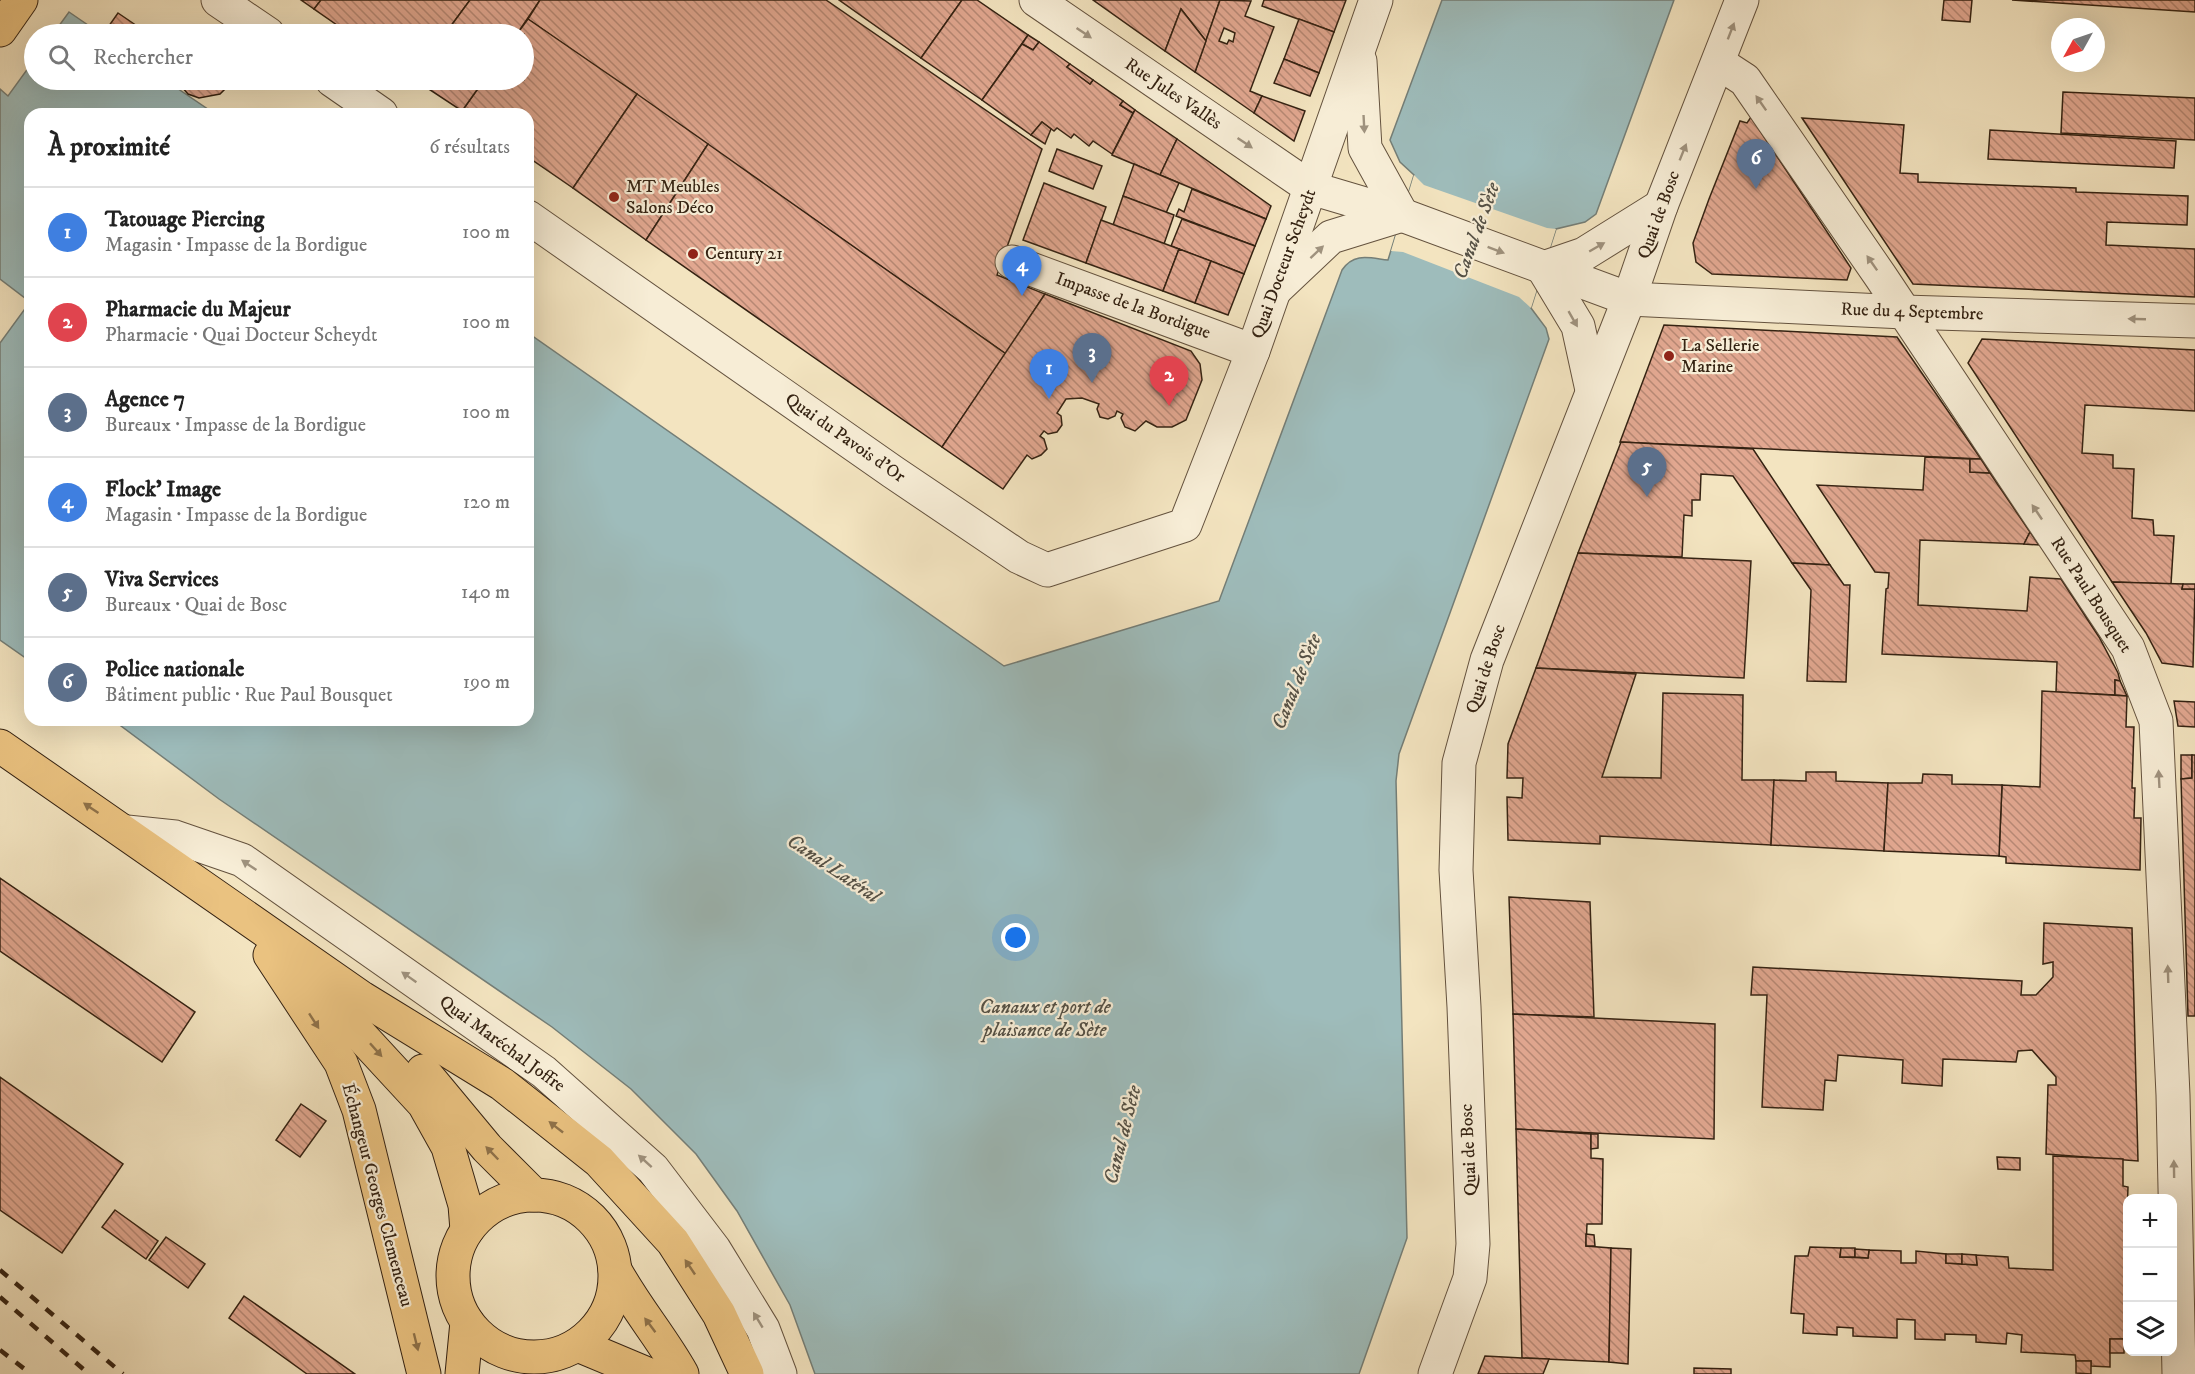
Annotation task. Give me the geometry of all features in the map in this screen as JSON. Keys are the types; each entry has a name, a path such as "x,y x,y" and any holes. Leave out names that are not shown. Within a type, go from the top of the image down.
{"main road":[{"path":"0,30 21,0"},
{"name":"Quai Maréchal Joffre","path":"0,746 127,832 362,998"},
{"path":"0,772 270,955 328,1000 424,1104 448,1147 465,1205 467,1230"},
{"name":"Échangeur Georges Clemenceau","path":"270,955 341,1063 359,1110 424,1374"},
{"path":"362,998 487,1148 534,1195"},
{"path":"362,998 502,1084 598,1161 674,1242 719,1314 747,1374"},
{"path":"615,1270 611,1303 601,1323 578,1345 533,1366 520,1356 499,1350 481,1338 467,1322 456,1300 453,1276 456,1252 467,1230 485,1211 514,1197 534,1195 552,1197 569,1203 590,1217 605,1236 615,1270 633,1303 669,1351 682,1374"},
{"path":"462,1374 467,1322"},
{"path":"578,1345 647,1374"}],"street":[{"path":"218,0 253,24"},
{"name":"Rue Jules Vallès","path":"1036,0 1311,188 1402,215"},
{"name":"Quai Docteur Scheydt","path":"1185,525 1253,351 1376,0"},
{"name":"Quai de Bosc","path":"1436,1374 1470,1278 1473,1244 1456,870 1459,763 1487,660 1629,299 1661,206 1742,0"},
{"path":"1274,291 1331,237 1402,215 1365,148 1359,45"},
{"name":"Rue Paul Bousquet","path":"1719,63 1745,80 1904,312 2128,648 2156,721 2184,1095 2179,1374"},
{"path":"346,90 372,108"},
{"path":"1592,390 1578,326 1543,268 1584,254 1661,206"},
{"name":"Rue du 4 Septembre","path":"1402,215 1629,299 1904,312 2195,321"},
{"name":"Quai du Pavois d'Or","path":"534,221 1019,557 1047,570 1185,525"},
{"name":"Impasse de la Bordigue","path":"1012,262 1253,351"},
{"name":"Quai Maréchal Joffre","path":"127,832 175,837 243,860 544,1072 660,1178 714,1249 763,1329 780,1374"}],"water":[{"name":"Canaux et port de plaisance de Sète","path":"1442,0 1674,0 1596,214 1585,222 1556,229 1531,308 1546,328 1549,339 1399,754 1396,781 1407,1238 1359,1374 815,1374 790,1305 737,1211 696,1154 631,1089 552,1027 219,799 121,726 534,726 534,337 1004,666 1219,601 1342,270 1357,258 1388,260 1414,175 1400,162 1390,140"},
{"path":"69,12 86,24 60,24"},
{"path":"24,74 24,90 180,90 206,108 24,108 24,297 0,279 0,89 8,96"},
{"path":"24,310 24,657 0,640 0,343"}],"pier":[{"path":"1414,175 1424,185 1547,228 1556,229 1531,308 1519,297 1403,252 1391,251"}],"building":[{"path":"301,0 321,0 314,9"},
{"path":"321,0 470,0 452,24 336,24 314,9"},
{"path":"470,0 540,0 524,24 452,24"},
{"path":"540,0 826,0 1042,149 997,275 1045,294 1006,354 528,19"},
{"path":"839,0 962,0 921,58"},
{"path":"962,0 977,0 1028,35 982,100 921,58"},
{"path":"1093,0 1220,0 1206,41 1181,9 1165,51"},
{"path":"1220,0 1251,1 1245,16 1274,27 1250,91 1262,96 1254,113 1195,72","holes":["1224,28 1235,33 1233,42 1229,40 1227,44 1219,41"]},
{"path":"1264,0 1346,0 1334,32 1262,6"},
{"path":"1944,0 1972,0 1970,22 1942,20"},
{"path":"2012,0 2195,0 2195,12"},
{"path":"1181,9 1206,41 1195,72 1165,51"},
{"path":"118,13 134,24 110,24"},
{"path":"528,19 637,94 573,188 534,161 534,108 464,108 477,90 534,90 534,24 524,24"},
{"path":"1299,19 1334,32 1319,73 1284,59"},
{"path":"1028,35 1039,42 1033,50 1022,44"},
{"path":"1039,42 1070,64 1067,67 1090,84 1093,80 1123,101 1120,105 1133,113 1112,154 1093,141 1089,146 1074,134 1071,138 1057,128 1054,131 1042,122 1031,135 982,100 1022,44 1033,50"},
{"path":"1284,59 1319,73 1310,96 1274,83"},
{"path":"1070,64 1093,80 1090,84 1067,67"},
{"path":"185,90 224,90 220,94 199,98 188,94"},
{"path":"430,90 477,90 464,108 457,108"},
{"path":"2063,92 2195,98 2195,140 2061,133"},
{"path":"637,94 708,144 646,240 573,188"},
{"path":"1262,96 1305,111 1294,141 1254,113"},
{"path":"1123,101 1135,110 1133,113 1120,105"},
{"path":"1135,110 1177,139 1160,175 1112,155"},
{"path":"1751,117 1851,268 1847,280 1712,274 1696,262 1693,243 1709,199 1740,121 1747,123"},
{"path":"1802,118 1904,125 1900,173 1918,174 1918,182 2076,188 2076,192 2188,196 2187,225 2107,222 2106,245 2195,249 2195,297 1913,284"},
{"path":"1042,122 1051,129 1045,144 1031,135"},
{"path":"1990,130 2176,141 2174,168 1988,159"},
{"path":"1177,139 1271,206 1266,219 1160,175"},
{"path":"708,144 1006,354 942,447 646,240"},
{"path":"1057,149 1102,166 1093,189 1049,171"},
{"path":"1134,164 1179,183 1166,213 1123,196"},
{"path":"1044,183 1106,207 1086,263 1023,240"},
{"path":"1192,189 1266,219 1255,246 1176,216 1179,209 1184,212"},
{"path":"1123,196 1174,215 1164,244 1113,225"},
{"path":"1182,219 1255,246 1244,274 1171,246"},
{"path":"1101,220 1179,249 1163,291 1086,263"},
{"path":"1179,249 1211,261 1195,303 1163,291"},
{"path":"1211,261 1244,274 1228,315 1195,303"},
{"path":"1045,294 1191,351 1200,364 1202,380 1186,420 1172,427 1157,427 1146,421 1135,431 1125,427 1121,418 1123,414 1117,411 1115,416 1108,419 1100,417 1097,409 1099,404 1082,398 1066,399 1057,413 1061,416 1062,425 1057,432 1048,434 1044,431 1040,436 1044,439 1047,449 1032,459 1027,455 1003,489 942,447"},
{"path":"1664,325 1897,337 1981,459 1620,442"},
{"path":"1982,339 2195,350 2195,411 2085,405 2082,453 2113,455 2113,468 2134,469 2132,518 2153,520 2154,535 2174,536 2171,584 2112,582 1968,363"},
{"path":"1621,442 1753,449 1830,565 1792,563 1733,476 1701,474 1700,500 1692,500 1692,516 1684,515 1682,557 1578,553"},
{"path":"1925,457 1970,459 1970,472 1990,473 2030,532 2024,544 1920,540 1918,605 2027,611 2030,577 2061,579 2099,637 2118,673 2120,681 2115,680 2115,695 2056,692 2057,662 1882,654 1889,573 1875,572 1817,485 1923,490"},
{"path":"1970,459 1981,459 1990,473 1970,472"},
{"path":"2030,532 2039,545 2024,544"},
{"path":"1578,553 1751,561 1744,678 1536,668"},
{"path":"1792,563 1830,565 1844,585 1850,585 1846,682 1807,681 1811,590"},
{"path":"2112,582 2183,584 2182,589 2195,589 2193,667 2162,663 2146,633"},
{"path":"2183,584 2195,584 2195,589 2182,589"},
{"path":"1536,668 1636,674 1602,777 1661,778 1663,693 1743,695 1742,780 1774,780 1771,845 1600,836 1600,844 1508,840 1507,797 1522,798 1523,778 1507,778 1508,744"},
{"path":"2115,680 2120,681 2127,696 2115,695"},
{"path":"2042,691 2127,696 2126,727 2134,727 2132,788 2135,788 2134,818 2141,818 2140,870 2006,863 2006,857 1999,856 2002,785 2040,787"},
{"path":"2174,701 2195,702 2195,727 2178,726"},
{"path":"2181,755 2192,755 2192,778 2181,779"},
{"path":"2192,755 2195,755 2195,1016 2188,1016 2181,779 2192,778"},
{"path":"1806,772 1836,772 1836,781 1888,783 1884,851 1771,845 1774,780 1806,781"},
{"path":"1923,774 1952,775 1952,784 2002,785 1999,856 1884,851 1888,783 1922,783"},
{"path":"0,878 195,1012 162,1062 0,951"},
{"path":"1509,897 1590,902 1594,1017 1513,1014"},
{"path":"2044,923 2132,928 2138,1161 2046,1154 2048,1085 2056,1085 2056,1077 2032,1050 2018,1051 2016,1062 1943,1059 1942,1086 1902,1083 1903,1060 1838,1055 1836,1081 1825,1080 1823,1110 1762,1107 1767,995 1751,995 1753,967 2022,981 2021,995 2036,995 2053,977 2053,962 2043,964"},
{"path":"1513,1014 1715,1024 1714,1139 1516,1129"},
{"path":"0,1077 123,1164 62,1253 0,1210"},
{"path":"301,1104 326,1121 300,1157 276,1140"},
{"path":"1516,1129 1591,1134 1591,1158 1603,1159 1602,1224 1587,1224 1586,1246 1611,1248 1609,1362 1522,1358"},
{"path":"1591,1134 1598,1134 1598,1148 1591,1149"},
{"path":"2053,1156 2123,1159 2123,1186 2128,1187 2128,1194 2123,1194 2123,1339 2110,1339 2110,1367 2091,1366 2091,1361 2076,1361 2075,1355 2021,1352 2022,1335 2007,1333 2006,1344 1976,1342 1976,1335 1945,1334 1945,1340 1915,1339 1915,1320 1897,1319 1897,1338 1853,1336 1853,1328 1837,1327 1837,1335 1803,1333 1804,1314 1791,1313 1795,1256 1808,1256 1810,1247 1841,1248 1840,1257 1868,1258 1869,1250 1901,1251 1901,1263 1916,1263 1916,1251 1946,1254 1946,1263 1977,1265 1976,1255 2008,1257 2009,1268 2053,1270"},
{"path":"1997,1157 2020,1158 2020,1170 1998,1169"},
{"path":"115,1210 158,1241 146,1259 102,1227"},
{"path":"1586,1234 1594,1235 1595,1246 1586,1246"},
{"path":"166,1237 205,1264 188,1288 149,1260"},
{"path":"1611,1248 1631,1249 1628,1364 1609,1362"},
{"path":"1841,1248 1855,1248 1855,1257 1840,1257"},
{"path":"1855,1249 1869,1250 1868,1258 1855,1257"},
{"path":"1946,1254 1962,1254 1962,1264 1946,1263"},
{"path":"1962,1254 1976,1255 1977,1265 1962,1264"},
{"path":"244,1296 355,1374 307,1374 229,1318"},
{"path":"2110,1339 2123,1339 2123,1353 2110,1353"},
{"path":"1485,1356 1549,1359 1543,1374 1478,1374"},
{"path":"2076,1361 2091,1361 2091,1374 2076,1373"},
{"path":"1694,1368 1731,1369 1731,1374 1694,1374"}],"railway":[{"path":"0,1270 123,1374"},
{"path":"0,1297 89,1374"},
{"path":"0,1350 31,1374"}],"place":[{"name":"Police nationale","path":"1756,189"},
{"name":"MT Meubles Salons Déco","path":"614,197"},
{"name":"Century 21","path":"693,254"},
{"name":"Flock' Image","path":"1022,296"},
{"name":"La Sellerie Marine","path":"1669,356"},
{"name":"Agence 7","path":"1092,383"},
{"name":"Tatouage Piercing","path":"1049,399"},
{"name":"Pharmacie du Majeur","path":"1169,406"},
{"name":"Viva Services","path":"1647,497"}],"water label":[{"name":"Canal de Sète","path":"1477,231"},
{"name":"Canal de Sète","path":"1297,682"},
{"name":"Canal Latéral","path":"833,869"},
{"name":"Canal de Sète","path":"1123,1135"}]}
